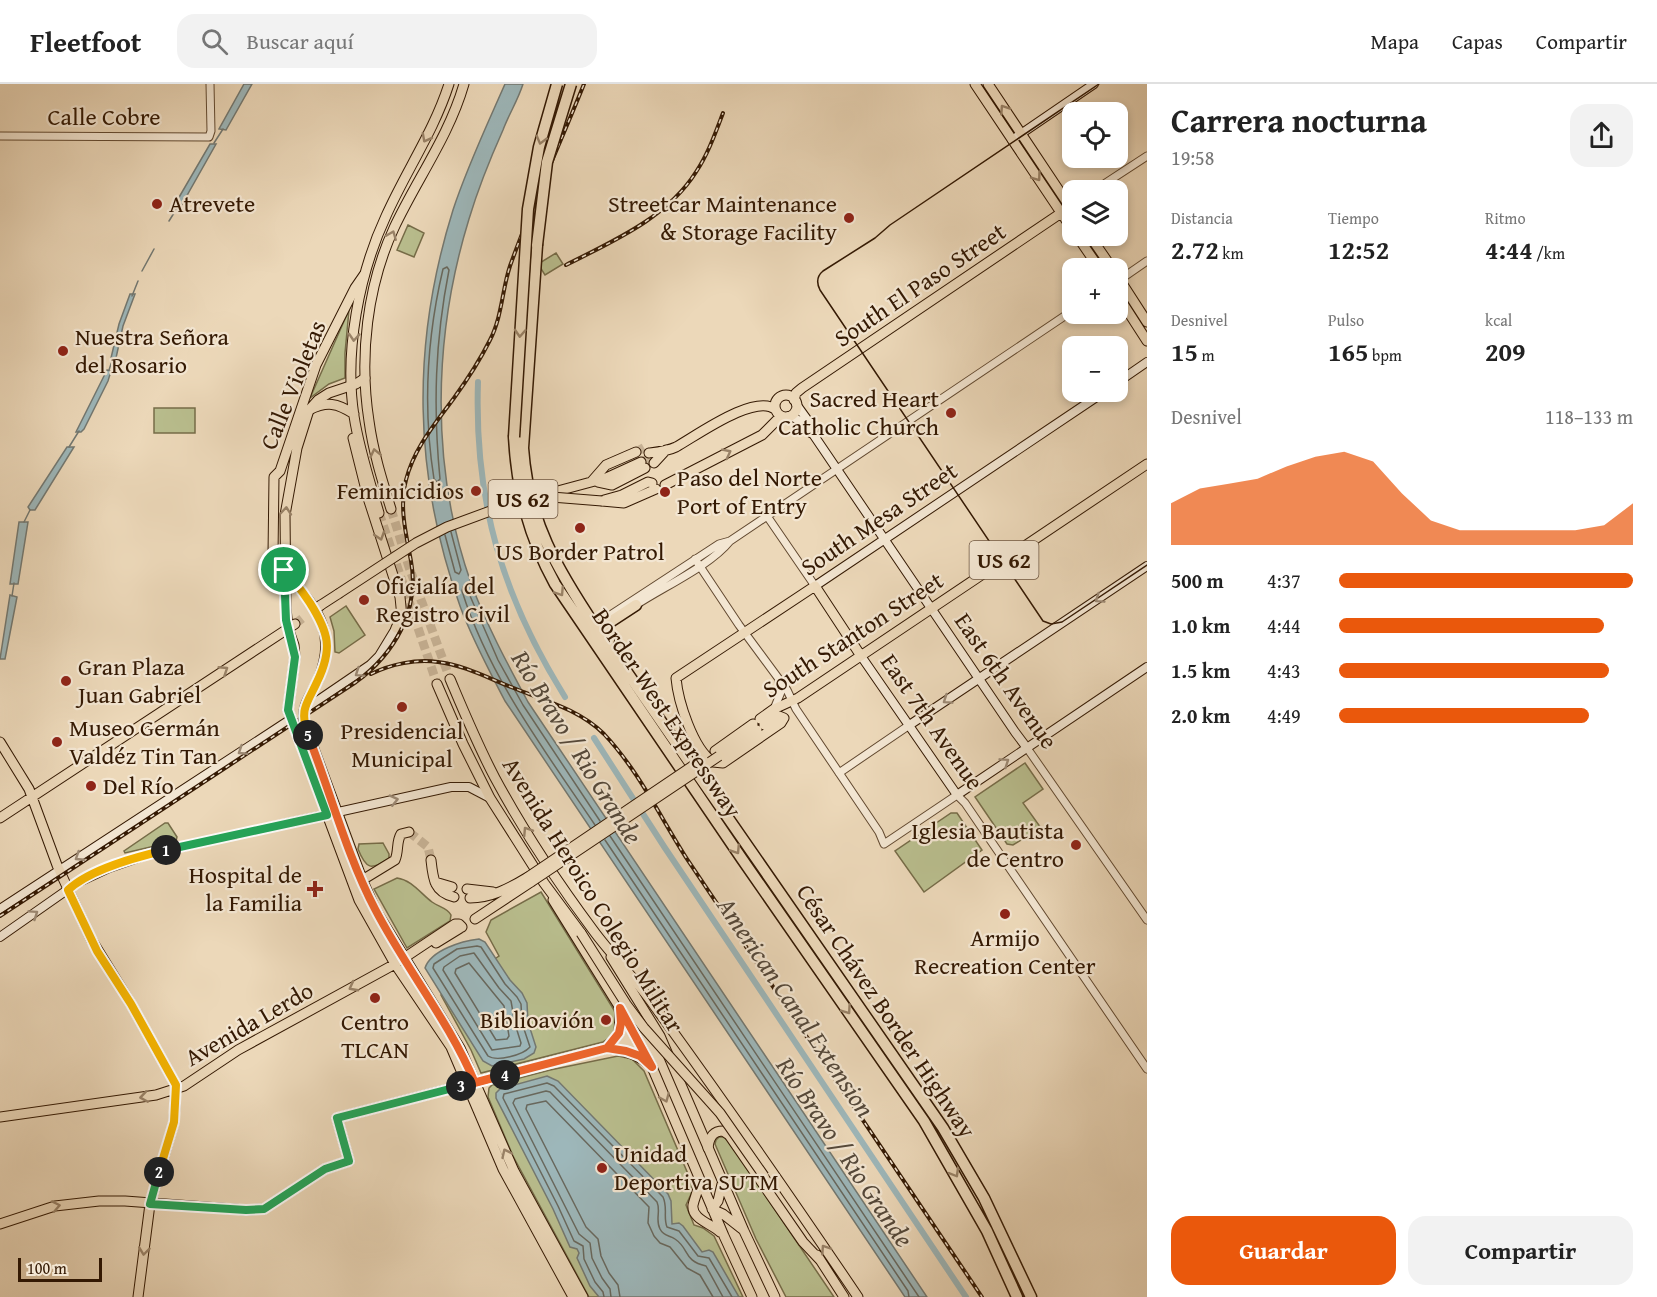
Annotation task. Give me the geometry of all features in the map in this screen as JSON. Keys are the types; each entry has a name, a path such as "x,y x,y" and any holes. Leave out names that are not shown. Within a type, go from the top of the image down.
{"highway":[{"name":"Border West Expressway","path":"557,84 539,147 528,209 517,475 525,517 538,552 555,584 924,1121 977,1213 1017,1297"},
{"name":"Border West Expressway","path":"570,84 547,162 541,198 519,436 534,511 544,540 568,585 688,761"},
{"path":"544,540 592,615 601,620 612,614"},
{"path":"636,605 610,622 606,632 608,638 673,733 688,761"},
{"name":"César Chávez Border Highway","path":"688,761 943,1128 984,1198 1031,1297"}],"main road":[{"path":"379,513 354,416 352,386 354,330 364,274 382,224 436,118 449,84"},
{"path":"391,509 372,439 365,378 370,309 383,257 394,228 450,122 464,84"},
{"path":"975,84 1012,140 1062,201"},
{"path":"988,84 1062,198"},
{"path":"1012,140 1094,84"},
{"name":"South El Paso Street","path":"795,402 798,390 1062,214"},
{"name":"Calle Violetas","path":"284,570 273,555 274,477 280,471 321,354 364,274"},
{"path":"1128,294 1147,322"},
{"path":"1128,311 1147,340"},
{"path":"1128,375 1147,362"},
{"path":"365,378 352,386 325,396 309,410 297,448 286,503 284,570 295,657 288,705 292,724 375,909 445,1022 514,1171 583,1297"},
{"name":"US 62","path":"539,496 624,503 762,435 783,414 795,411 795,402 787,396 776,401 783,414"},
{"name":"East 6th Avenue","path":"795,402 814,429 813,434"},
{"name":"South Mesa Street","path":"676,678 1089,402"},
{"path":"309,410 321,404 330,403 338,405 354,416"},
{"path":"666,450 650,455 676,447 709,427 748,409 764,405 772,406 783,414"},
{"name":"East 6th Avenue","path":"783,414 799,420 809,433 813,434 1027,748"},
{"path":"0,909 292,724 304,710 370,665 379,656 402,617 400,597 356,454 352,431 354,416"},
{"name":"US 62","path":"307,615 416,543 447,527 512,502 606,478 641,462 645,475 616,489 602,501"},
{"name":"South Stanton Street","path":"530,880 717,754 759,724 774,709 861,656 1147,464"},
{"path":"908,726 1147,566"},
{"path":"284,570 298,585 322,622 327,640 325,662 304,710 304,722 353,886 372,926 451,1047 472,1084 503,1168 573,1297"},
{"name":"East 7th Avenue","path":"815,586 957,795"},
{"path":"0,818 291,626"},
{"path":"957,795 1147,668"},
{"name":"South Stanton Street","path":"676,678 677,690 694,737 713,762 723,763 781,723 784,718 779,716 759,724"},
{"name":"Avenida Heroico Colegio Militar","path":"450,679 487,762 508,801 655,1027 744,1231 776,1297"},
{"name":"Avenida Heroico Colegio Militar","path":"437,684 490,798 620,1008 652,1067 752,1297"},
{"path":"0,742 33,796 59,870 97,951 156,1048 177,1089 174,1122 150,1204 138,1297"},
{"path":"0,937 77,883 108,868 149,854 457,786 476,789 490,798"},
{"path":"353,886 395,860 398,838 401,834 409,832"},
{"path":"431,860 435,882 444,894 453,892"},
{"path":"469,894 480,898 530,880"},
{"path":"475,919 530,880"},
{"path":"544,883 581,933 644,1028 720,1113 844,1297"},
{"name":"Avenida Lerdo","path":"0,1117 156,1095 177,1089 238,1050 404,959 454,924 459,924 462,927 416,955 413,960 444,1014 445,1022"},
{"path":"595,932 670,1027 745,1131 858,1297"},
{"path":"427,996 430,1006 427,1011"},
{"path":"607,1048 619,1033 620,1008"},
{"path":"0,1224 55,1206 116,1200 246,1210 264,1209 329,1167 349,1161 337,1118 607,1048 640,1056 652,1067"},
{"path":"708,1148 710,1138 716,1133 723,1131 729,1135 802,1242 820,1260"},
{"path":"699,1178 699,1189 693,1206 694,1213 697,1218 714,1226 724,1236"},
{"path":"722,1181 718,1201 712,1209 723,1214 744,1231"}],"street":[{"name":"Calle Cobre","path":"0,136 209,137 211,131 210,84"},
{"path":"1110,180 1147,156"},
{"path":"1128,273 1147,261"},
{"path":"612,614 724,548 730,541 1062,318"},
{"name":"East 7th Avenue","path":"767,516 815,586"},
{"path":"636,605 697,563"},
{"path":"697,563 787,690 879,832 884,844 957,795"},
{"path":"774,709 781,692 778,680"},
{"path":"839,773 908,726"},
{"name":"East 6th Avenue","path":"1027,748 1147,920"},
{"name":"East 7th Avenue","path":"957,795 1147,1069"}],"green space":[{"path":"408,225 424,233 414,257 397,250"},
{"path":"556,253 563,264 545,275 538,264"},
{"path":"349,310 345,378 329,384 310,398"},
{"path":"154,408 195,408 195,433 154,433"},
{"path":"346,606 365,635 339,653 335,652 334,631 330,617"},
{"path":"1025,763 1043,789 1023,803 1041,828 1013,845 1007,844 975,797"},
{"path":"951,813 957,813 982,850 924,892 895,851"},
{"path":"168,823 177,837 176,841 125,853 124,851"},
{"path":"383,843 389,858 378,865 370,866 364,861 358,849 359,844"},
{"path":"397,878 412,884 451,915 450,921 407,948 374,889"},
{"path":"541,892 614,1010 615,1029 611,1036 603,1042 481,1073 441,995 499,956 486,932 491,920"},
{"name":"Unidad Deportiva SUTM","path":"618,1056 632,1059 644,1071 691,1181 692,1192 686,1205 694,1225 714,1236 743,1297 589,1297 513,1156 488,1097 489,1088 492,1085"},
{"path":"719,1137 728,1140 834,1297 786,1297 756,1239 715,1144"}],"water":[{"path":"244,84 252,84 226,130 219,129"},
{"path":"505,84 523,84 489,163 469,219 448,309 443,355 441,401 448,494 471,583 490,628 528,702 927,1297 905,1297 505,701 475,642 460,606 444,557 433,507 426,458 423,409 424,359 439,260 453,210"},
{"path":"210,144 216,144 181,206 178,199"},
{"path":"130,294 135,294 123,326 116,358 111,358 119,324"},
{"path":"107,370 111,371 108,381 84,429 76,432"},
{"path":"67,447 74,447 35,510 30,510 28,507"},
{"path":"19,522 28,522 18,584 10,584"},
{"path":"10,595 17,597 5,659 0,659"},
{"path":"479,939 485,942 527,1003 528,1022 536,1047 534,1053 524,1059 492,1066 483,1061 425,968 440,951 456,944"},
{"name":"Unidad Deportiva SUTM","path":"547,1076 558,1081 668,1194 671,1201 672,1224 679,1223 683,1226 702,1252 709,1250 713,1252 739,1297 599,1297 590,1286 577,1258 579,1253 577,1249 570,1247 496,1098 496,1093 500,1089"}],"waterway":[{"path":"214,143 223,129"},
{"path":"169,221 179,205"},
{"path":"142,271 154,249"},
{"path":"132,296 138,281"},
{"path":"109,370 113,358"},
{"name":"Río Bravo / Rio Grande","path":"478,382 481,467 496,546 524,622 565,697"},
{"path":"69,447 79,431"},
{"path":"24,522 30,510"},
{"path":"12,596 14,583"},
{"name":"American Canal Extension","path":"594,738 665,848 966,1297"}],"tunnel":[{"path":"636,452 645,447"},
{"path":"641,462 651,457"},
{"path":"391,509 409,567 450,679"},
{"path":"379,513 437,684"},
{"path":"295,624 304,617"},
{"path":"409,832 428,847 431,860"}],"tram line":[{"path":"1099,84 890,225 875,238 823,271 818,277 818,282 820,290 1043,621 1051,624 1062,622 1147,565"}],"railway":[{"path":"0,916 356,682 370,671 392,645 408,614 412,597 413,579 403,510 404,490 410,468 426,437 468,377 490,340 497,322 510,266 584,84"},
{"path":"566,265 638,227 670,203 700,165 723,113"},
{"path":"371,674 387,667 412,662 430,661 457,666 560,706 583,718 604,734 639,779 687,859 982,1297"}],"place":[{"name":"Atrevete","path":"157,204"},
{"name":"Streetcar Maintenance & Storage Facility","path":"849,218"},
{"name":"Nuestra Señora del Rosario","path":"63,351"},
{"name":"Sacred Heart Catholic Church","path":"951,413"},
{"name":"Feminicidios","path":"476,491"},
{"name":"Paso del Norte Port of Entry","path":"665,492"},
{"name":"US Border Patrol","path":"580,528"},
{"name":"Oficialía del Registro Civil","path":"364,600"},
{"name":"Gran Plaza Juan Gabriel","path":"66,681"},
{"name":"Presidencial Municipal","path":"402,707"},
{"name":"Museo Germán Valdéz Tin Tan","path":"57,742"},
{"name":"Del Río","path":"91,786"},
{"name":"Iglesia Bautista de Centro","path":"1076,845"},
{"name":"Hospital de la Familia","path":"315,889"},
{"name":"Armijo Recreation Center","path":"1005,914"},
{"name":"Centro TLCAN","path":"375,998"},
{"name":"Biblioavión","path":"606,1020"},
{"name":"Unidad Deportiva SUTM","path":"602,1168"}],"route":[{"path":"284,570 286,620 294,645 295,657 288,710 327,815 149,854 108,868 73,885 68,890 97,951 131,1004 176,1085 174,1122 150,1204 264,1209 325,1169 349,1161 337,1118 482,1082 502,1075 607,1048 614,1042 621,1028 620,1008 652,1067 640,1056 607,1048 582,1056 502,1075 475,1083 453,1035 375,909 307,733 303,717 304,710 325,662 327,640 322,622 298,585 284,570"}]}
